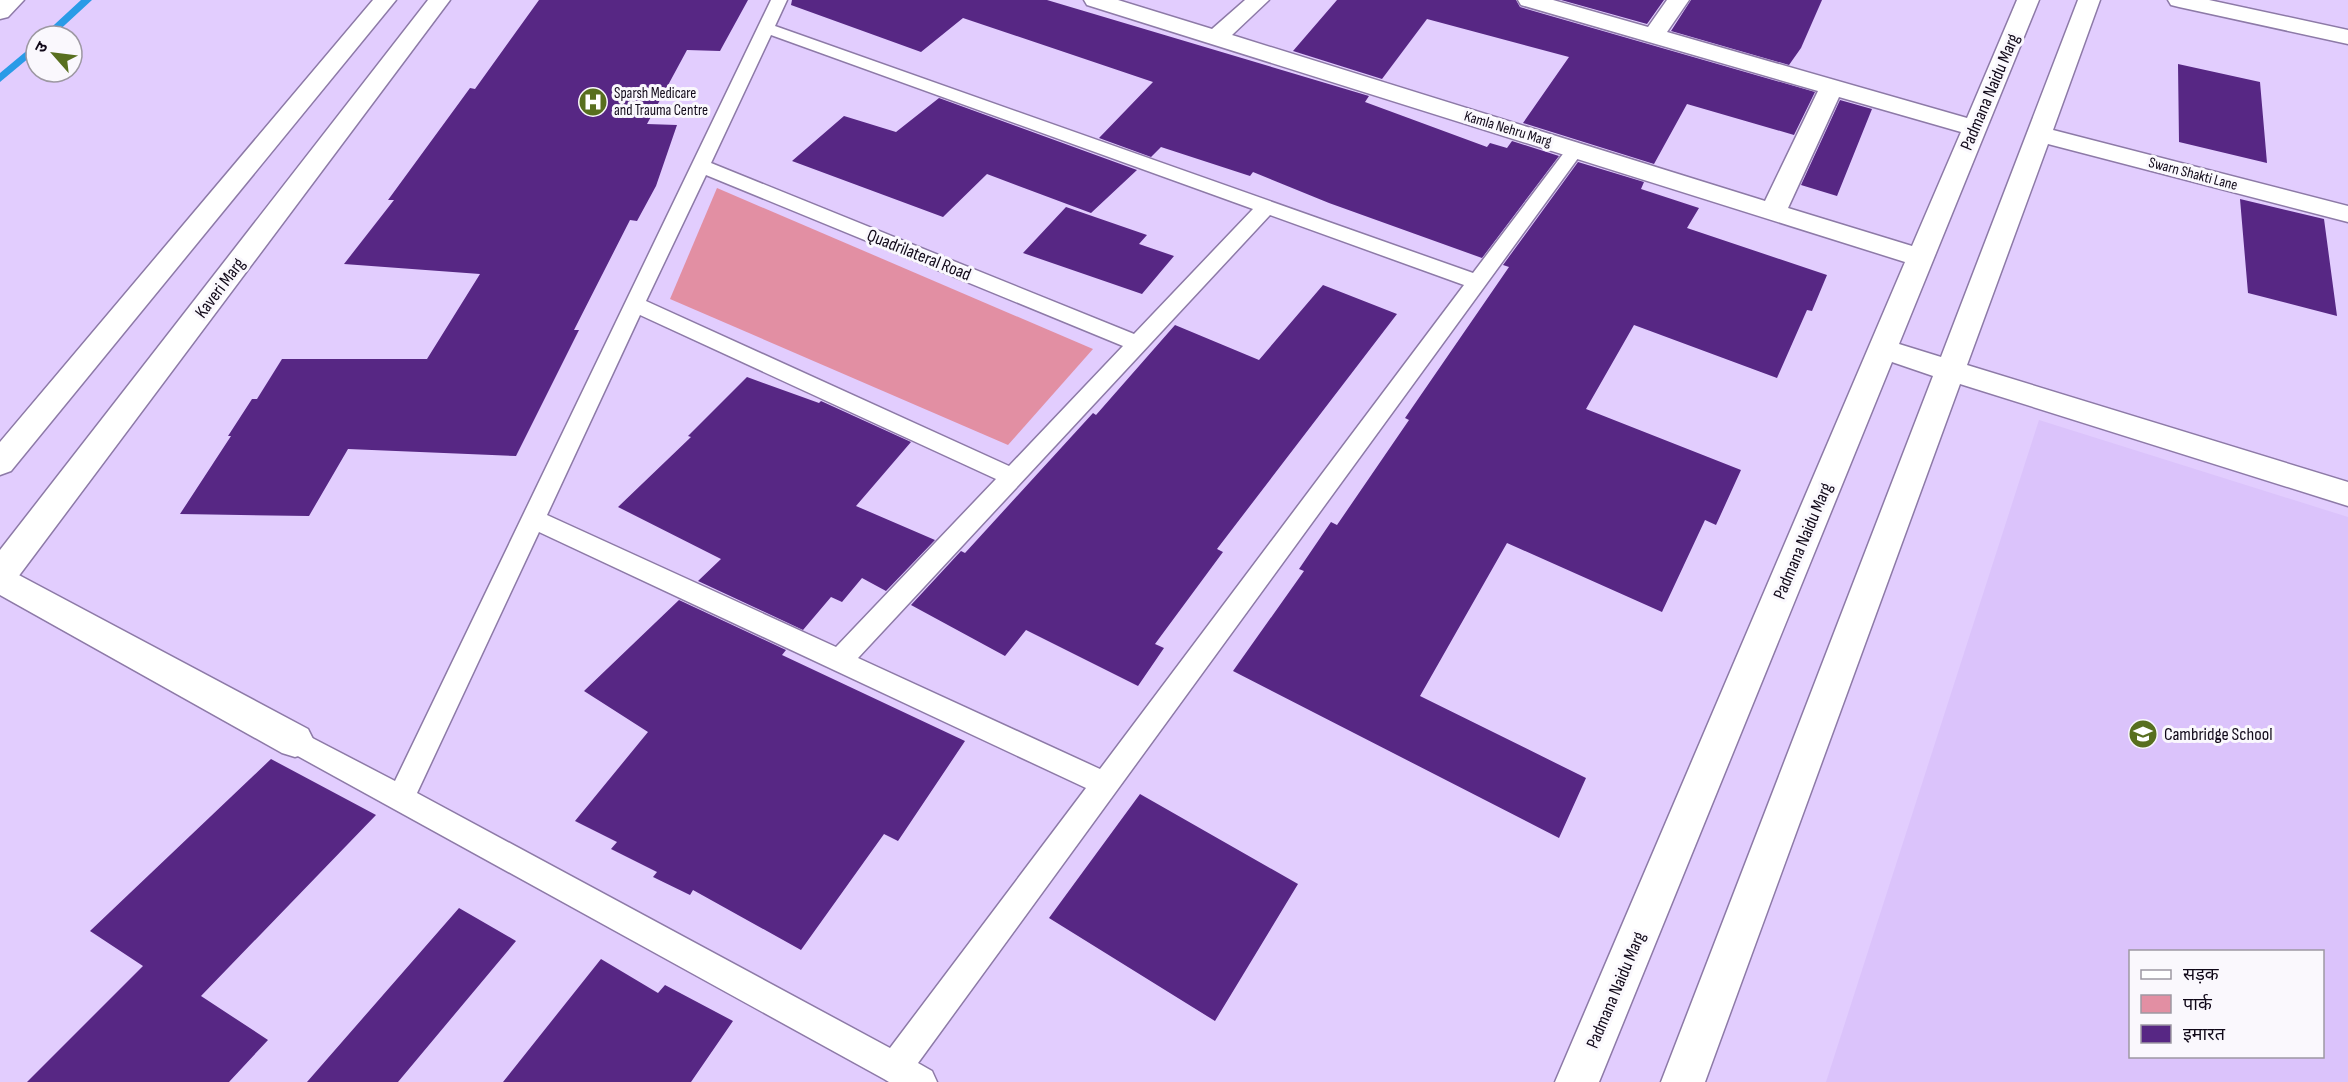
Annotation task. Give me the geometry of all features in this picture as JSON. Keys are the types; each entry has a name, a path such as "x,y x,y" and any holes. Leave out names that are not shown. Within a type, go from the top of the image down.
{"street":[{"path":"0,12 14,0"},
{"path":"0,463 385,0"},
{"name":"Kaveri Marg","path":"0,577 439,0"},
{"name":"Kamla Nehru Marg","path":"1095,0 1921,258"},
{"path":"1216,38 1258,0"},
{"path":"1529,0 1975,128"},
{"path":"1653,36 1678,0"},
{"name":"Padmana Naidu Marg","path":"1577,1082 2028,0"},
{"path":"1683,1082 2089,0"},
{"path":"2179,0 2348,37"},
{"path":"1773,212 1832,87"},
{"name":"Swarn Shakti Lane","path":"2039,134 2348,214"},
{"path":"1882,349 2348,494"},
{"path":"0,577 295,741"}],"lane":[{"path":"401,798 779,0"},
{"path":"766,28 1478,282"},
{"path":"895,1068 1575,150"},
{"name":"Quadrilateral Road","path":"700,166 1138,344"},
{"path":"839,661 1268,206"},
{"path":"635,304 1012,477"},
{"path":"533,519 1105,784"},
{"path":"295,741 921,1082"}],"shaded area":[{"name":"Cambridge School","path":"2039,420 2348,517 2348,1082 1826,1082"}],"green space":[{"path":"717,188 1093,349 1008,445 670,299"}],"building":[{"path":"539,0 748,0 720,51 687,50 647,124 677,125 656,186 637,221 630,220 574,330 579,330 516,456 348,449 309,516 180,514 231,436 228,436 252,399 257,399 282,359 427,359 480,274 344,264 394,200 388,200 470,88 475,89"},
{"path":"792,0 1047,0 1369,96 1365,102 1487,147 1490,143 1507,148 1512,141 1559,156 1482,258 1329,203 1253,172 1250,176 1161,147 1151,157 1099,138 1153,82 963,18 921,52 791,5"},
{"path":"1337,0 1516,0 1520,7 1815,92 1794,135 1687,104 1654,164 1523,123 1569,57 1427,19 1382,79 1293,51"},
{"path":"1561,0 1664,0 1647,24"},
{"path":"1691,0 1822,0 1801,48 1789,65 1671,31"},
{"path":"2178,64 2260,82 2267,163 2179,142"},
{"path":"939,98 1137,170 1091,213 987,174 943,217 792,161 844,116 896,132"},
{"path":"1840,100 1872,109 1837,196 1801,185"},
{"path":"1578,162 1644,182 1641,189 1699,208 1687,228 1827,275 1812,311 1807,310 1777,378 1634,325 1586,409 1741,470 1716,525 1705,520 1662,612 1507,543 1420,696 1586,778 1559,838 1233,671 1304,571 1299,569 1331,522 1337,525 1409,420 1405,418 1509,267 1503,265"},
{"path":"2240,199 2324,219 2337,316 2248,293"},
{"path":"1066,207 1147,235 1139,244 1174,256 1142,294 1023,253"},
{"path":"1323,285 1397,314 1217,549 1223,552 1155,644 1164,648 1138,686 1026,630 1005,656 911,605 961,551 965,553 1093,413 1096,415 1175,325 1259,360"},
{"path":"747,377 819,403 821,401 911,442 856,506 935,540 886,591 862,578 842,602 831,597 803,630 698,581 721,559 618,507 691,437 688,436"},
{"path":"679,600 786,650 782,655 965,741 898,841 884,834 801,950 693,890 690,895 653,877 657,872 611,849 617,842 575,821 648,732 584,691"},
{"path":"271,759 376,815 201,996 268,1040 229,1082 27,1082 143,966 90,931"},
{"path":"1140,794 1298,884 1215,1021 1049,918"},
{"path":"459,908 516,941 398,1082 307,1082"},
{"path":"601,959 658,993 665,985 733,1021 691,1082 503,1082"}],"waterway":[{"path":"60,24 87,0"},
{"path":"0,79 24,57"}],"place":[{"name":"Sparsh Medicare and Trauma Centre","path":"593,102"},
{"name":"Cambridge School","path":"2143,734"}]}
